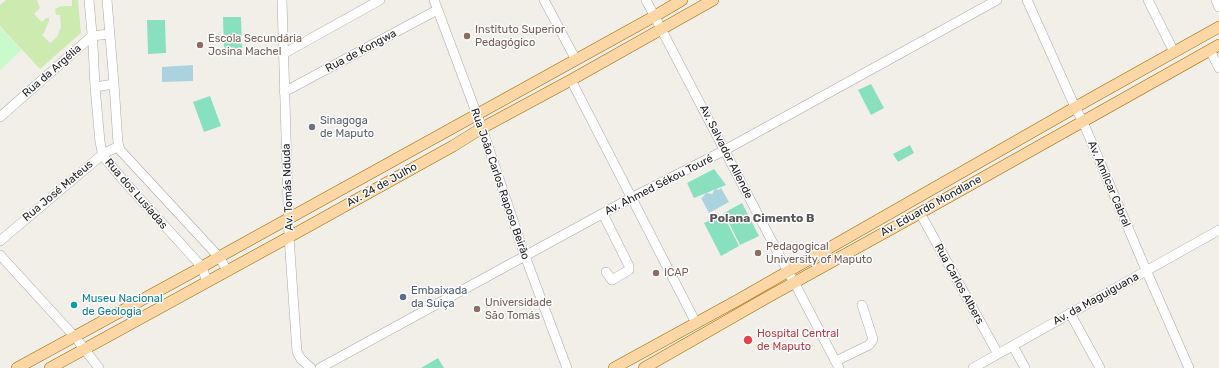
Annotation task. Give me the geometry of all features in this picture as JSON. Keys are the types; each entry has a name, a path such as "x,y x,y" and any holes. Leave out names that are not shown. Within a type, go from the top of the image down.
{"main road":[{"name":"Av. 24 de Julho","path":"198,264 219,257 682,0"},
{"name":"Av. 24 de Julho","path":"50,368 85,350 227,270 290,237 712,0"},
{"name":"Av. Eduardo Mondlane","path":"788,272 1075,107 1219,27"},
{"name":"Av. Eduardo Mondlane","path":"644,368 794,282 1214,48"},
{"path":"17,368 75,337 198,264"},
{"path":"614,368 788,272"}],"street":[{"name":"Rua dos Lusíadas","path":"89,0 95,87 100,142 103,156 198,264 207,282"},
{"name":"Rua dos Lusíadas","path":"107,0 118,143 120,150 219,257 227,270"},
{"name":"Av. Tomás Nduda","path":"282,0 290,237 297,352 300,359 311,368"},
{"path":"283,54 380,0"},
{"name":"Rua João Carlos Raposo Beirão","path":"434,0 477,114 525,256 567,368"},
{"path":"544,0 576,60"},
{"name":"Av. Salvador Allende","path":"646,0 838,365"},
{"name":"Av. Ahmed Sékou Touré","path":"320,368 632,198 725,150 997,0"},
{"name":"Av. Amílcar Cabral","path":"1027,0 1189,368"},
{"path":"1148,0 1174,52"},
{"path":"1216,0 1219,6"},
{"name":"Rua de Kongwa","path":"284,92 437,10"},
{"name":"Rua da Argélia","path":"0,117 93,41 110,37"},
{"path":"1214,48 1219,68"},
{"path":"571,80 696,323"},
{"path":"95,87 114,84"},
{"name":"Rua José Mateus","path":"0,240 103,154 119,146"},
{"name":"Rua Carlos Albers","path":"920,213 998,354"},
{"path":"603,214 629,266 629,270 612,280 606,272"},
{"name":"Av. da Maguiguana","path":"973,368 1219,230"},
{"path":"0,255 75,337 99,368"},
{"path":"838,365 869,345 873,339 862,304"},
{"path":"1070,313 1100,368"},
{"path":"1013,346 1025,368"}],"green space":[{"path":"6,0 37,0 40,8 34,14 42,22 46,18 49,18 42,35 50,43 57,37 61,27 60,15 56,15 55,9 61,6 72,6 72,0 78,0 81,33 40,69 0,26 0,5"},
{"path":"223,17 241,17 242,50 224,51"},
{"path":"147,20 165,20 166,53 148,54"},
{"path":"0,27 22,50 0,70"},
{"path":"871,84 884,108 871,115 858,90"},
{"path":"210,96 221,126 204,132 193,102"},
{"path":"910,145 914,153 898,162 893,154"},
{"path":"714,169 726,185 694,198 687,183"},
{"path":"742,203 759,236 740,245 724,213"},
{"path":"723,214 739,246 721,256 704,223"},
{"path":"438,358 444,368 421,368"}],"water":[{"path":"193,65 193,81 162,82 162,67"},
{"path":"721,188 729,202 709,213 701,198 706,193 712,194 715,189 719,190"}],"place":[{"name":"Instituto Superior Pedagógico","path":"467,36"},
{"name":"Escola Secundária Josina Machel","path":"200,45"},
{"name":"Sinagoga de Maputo","path":"312,127"},
{"name":"Pedagogical University of Maputo","path":"758,253"},
{"name":"ICAP","path":"656,273"},
{"name":"Embaixada da Suiça","path":"403,297"},
{"name":"Museu Nacional de Geologia","path":"74,305"},
{"name":"Universidade São Tomás","path":"477,309"},
{"name":"Hospital Central de Maputo","path":"748,340"}],"district":[{"name":"Polana Cimento B","path":"762,219"}]}
